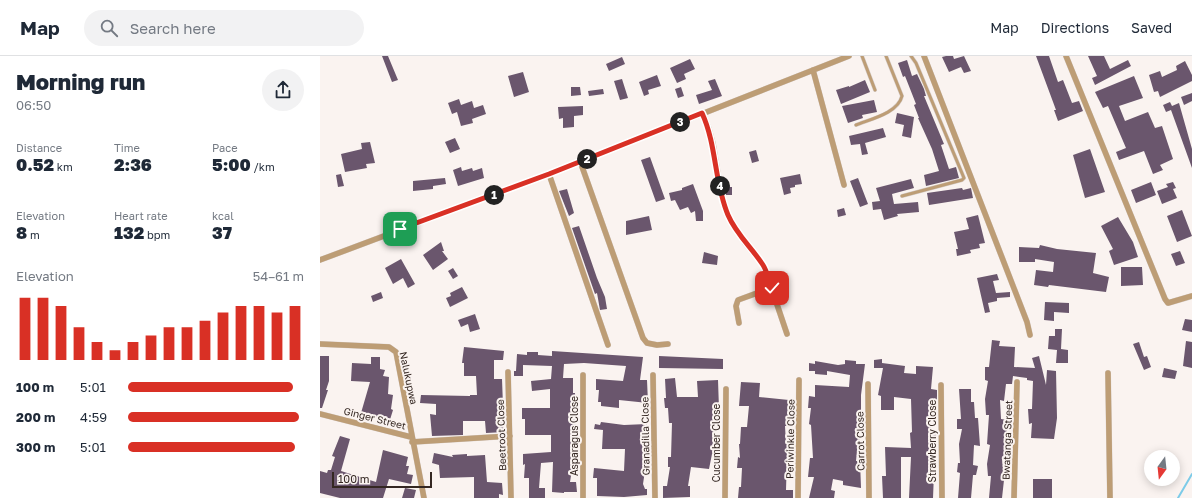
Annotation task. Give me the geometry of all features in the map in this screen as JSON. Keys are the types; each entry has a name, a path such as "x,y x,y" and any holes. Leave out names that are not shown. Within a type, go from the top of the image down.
{"street":[{"path":"320,260 549,174 850,56"},
{"path":"924,56 1027,322 1030,335"},
{"path":"1066,56 1165,299 1168,303 1172,303 1192,296"},
{"path":"813,70 844,185"},
{"path":"702,113 712,139 722,198 728,216 745,243 764,266 787,334"},
{"path":"580,161 643,338 647,343 657,345 668,344"},
{"path":"549,174 608,345"},
{"path":"739,323 736,306 738,300 772,288"},
{"name":"Nalukupwa","path":"320,344 393,348 396,352 412,440"},
{"name":"Beetroot Close","path":"508,372 511,498"},
{"path":"1108,373 1110,498"},
{"name":"Asparagus Close","path":"583,375 583,498"},
{"name":"Granadilla Close","path":"653,375 655,498"},
{"name":"Periwinkle Close","path":"798,498 799,380"},
{"name":"Bwatanga Street","path":"1014,498 1018,382"},
{"name":"Carrot Close","path":"868,384 869,498"},
{"name":"Strawberry Close","path":"941,385 942,498"},
{"name":"Cucumber Close","path":"725,498 726,388"},
{"name":"Ginger Street","path":"320,414 412,440 424,498"},
{"path":"412,440 510,436"}],"lane":[{"path":"862,56 875,90"},
{"path":"856,125 891,110 901,102 902,96 886,56"},
{"path":"902,196 962,180 964,178 916,63 911,56"}],"building":[{"path":"382,56 388,56 398,80 392,82"},
{"path":"953,56 954,59 964,56 971,71 964,73 961,67 949,72 942,57"},
{"path":"1036,56 1049,56 1058,82 1063,80 1072,103 1079,101 1083,111 1058,121 1054,110 1056,110"},
{"path":"1088,56 1104,56 1110,69 1128,60 1131,66 1095,85 1092,78 1097,76"},
{"path":"622,57 625,64 609,71 606,64"},
{"path":"690,59 695,69 684,74 686,79 677,83 670,68"},
{"path":"907,60 912,76 917,74 924,89 926,96 924,96 944,144 941,145 949,169 956,167 959,178 926,186 924,175 939,171 932,149 918,118 914,105 916,104 898,63"},
{"path":"1185,61 1192,75 1192,81 1160,97 1158,91 1154,92 1149,75 1160,71 1162,77 1177,70 1176,66"},
{"path":"523,72 529,92 514,97 508,76"},
{"path":"657,75 661,86 648,90 649,94 644,96 639,82"},
{"path":"1134,76 1143,98 1119,106 1125,121 1148,112 1155,128 1162,126 1173,159 1160,165 1163,170 1153,174 1144,151 1119,160 1116,152 1126,148 1108,106 1103,108 1095,92"},
{"path":"622,79 628,98 620,100 614,81"},
{"path":"715,79 722,96 699,104 696,95 712,90 708,81"},
{"path":"865,80 870,92 841,104 836,90 849,87"},
{"path":"571,87 580,87 581,95 571,96"},
{"path":"681,87 684,96 678,98 675,89"},
{"path":"603,89 604,94 589,96 588,91"},
{"path":"1192,93 1192,101 1184,105 1181,97"},
{"path":"459,99 461,105 472,101 474,108 483,105 486,114 472,119 473,123 461,126 457,112 452,114 448,103"},
{"path":"874,100 877,112 862,115 863,118 848,123 842,106"},
{"path":"1170,102 1172,106 1179,103 1192,149 1192,168 1171,110 1166,112 1163,105"},
{"path":"583,106 583,115 574,116 574,127 563,128 563,118 559,119 558,107"},
{"path":"897,113 914,117 911,138 902,136 904,125 895,123"},
{"path":"883,128 886,137 865,143 868,154 862,155 860,144 851,145 849,136"},
{"path":"455,138 460,149 450,153 445,142"},
{"path":"370,142 375,163 366,164 367,168 345,172 341,154 362,149 361,143"},
{"path":"1090,149 1105,192 1085,198 1073,155"},
{"path":"756,150 759,161 752,163 749,152"},
{"path":"650,157 665,199 656,202 641,160"},
{"path":"461,167 462,171 472,168 473,171 482,168 484,178 458,186 453,170"},
{"path":"341,174 344,186 338,187 336,175"},
{"path":"800,174 802,184 795,185 795,187 790,188 791,193 784,195 780,178"},
{"path":"445,178 446,184 433,186 433,189 413,191 413,181"},
{"path":"858,178 868,204 860,207 850,181"},
{"path":"911,179 914,188 892,194 894,204 918,202 919,212 897,214 898,216 884,220 881,209 873,210 872,202 880,201 876,188"},
{"path":"1151,182 1156,195 1136,203 1131,190"},
{"path":"1173,182 1176,188 1173,189 1177,198 1162,204 1157,191 1168,187 1166,184"},
{"path":"693,184 703,211 703,221 696,221 695,211 691,213 688,207 680,210 675,200 671,201 669,193 682,190 682,188"},
{"path":"725,187 732,187 732,195 726,195"},
{"path":"962,188 963,190 971,188 973,198 929,205 927,193"},
{"path":"567,189 574,213 569,216 559,191"},
{"path":"844,208 846,215 838,217 837,210"},
{"path":"1182,210 1192,236 1177,242 1167,216"},
{"path":"978,215 985,243 979,244 980,248 970,250 971,253 957,256 956,249 958,249 954,232 969,229 966,218"},
{"path":"649,216 652,230 626,235 626,221"},
{"path":"1118,217 1133,242 1138,257 1114,265 1109,251 1113,249 1101,226"},
{"path":"579,226 605,297 607,309 600,310 597,293 595,294 572,228"},
{"path":"441,242 444,251 442,251 448,259 433,270 423,255"},
{"path":"1040,245 1057,249 1096,253 1093,273 1109,277 1106,292 1049,285 1048,287 1034,285 1036,270 1053,272 1054,262 1035,259 1035,262 1019,262 1019,247 1039,248"},
{"path":"1180,251 1185,263 1176,266 1171,254"},
{"path":"704,252 718,256 717,265 702,263"},
{"path":"401,259 415,284 408,288 403,278 393,284 385,268"},
{"path":"1121,267 1142,267 1143,285 1121,286"},
{"path":"453,268 458,276 453,279 448,271"},
{"path":"997,274 999,280 993,281 996,293 1010,292 1010,297 997,298 997,301 988,303 990,312 985,313 977,278"},
{"path":"462,287 468,298 450,307 446,298 451,296 450,293"},
{"path":"381,292 383,298 373,302 371,296"},
{"path":"1045,302 1069,303 1069,313 1054,312 1054,321 1044,320"},
{"path":"475,314 480,329 470,332 468,324 461,327 458,320"},
{"path":"1185,319 1192,320 1192,332 1182,330"},
{"path":"1055,329 1062,329 1061,349 1068,350 1068,363 1056,363 1057,350 1048,349 1049,336 1055,336"},
{"path":"992,340 1000,341 999,346 1015,347 1014,367 1035,368 1032,358 1039,356 1046,385 1047,370 1056,371 1057,418 1054,439 1031,438 1032,423 1029,424 1028,409 1032,409 1033,381 1027,380 1027,378 1013,376 1012,384 1006,384 1004,401 1000,400 1001,419 1007,420 1006,460 1002,459 1004,480 1002,498 989,498 991,476 988,476 987,464 990,445 987,444 989,415 986,415 985,399 988,381 985,380 985,367 989,367"},
{"path":"1186,341 1192,342 1192,368 1183,366"},
{"path":"1139,342 1144,357 1147,356 1151,367 1144,370 1133,344"},
{"path":"464,347 504,351 503,360 494,360 494,379 502,379 504,432 486,433 485,421 463,421 463,435 432,436 430,414 436,415 436,404 420,403 421,395 477,395 476,376 464,376 464,363 462,363"},
{"path":"552,351 643,357 640,380 647,380 648,403 619,400 619,408 601,406 601,402 598,402 599,390 596,390 596,379 623,381 626,366 584,363 564,364 563,378 573,378 573,393 575,393 576,431 574,432 573,463 570,482 576,482 577,492 552,492 553,462 541,463 539,488 545,488 545,498 529,498 529,478 524,478 525,464 523,465 523,454 551,452 551,435 525,435 525,419 522,419 522,408 550,408 550,389 532,391 531,381 551,379 552,366 523,365 523,376 514,376 514,371 516,371 517,354 527,355 527,352 538,352 538,355 552,356"},
{"path":"320,356 329,356 329,381 326,390 328,390 322,408 320,408"},
{"path":"659,356 723,359 723,369 659,368"},
{"path":"371,357 380,357 380,369 385,370 383,376 389,377 388,394 393,395 391,409 393,410 388,426 377,422 379,418 361,413 370,382 351,381 352,363 371,364"},
{"path":"882,359 882,363 905,366 904,373 916,374 916,366 933,367 931,389 937,390 937,396 936,416 931,416 931,432 936,432 937,457 936,473 934,473 933,498 909,498 911,457 901,457 901,498 883,498 882,476 886,476 885,447 911,448 910,433 912,432 911,399 894,397 894,410 881,410 881,396 878,395 883,368 874,368 874,360"},
{"path":"845,360 856,361 856,364 865,364 861,395 860,441 858,441 856,461 860,461 861,488 843,485 843,481 833,479 831,490 835,491 834,498 809,498 814,477 808,477 810,458 813,458 811,425 809,424 811,408 808,408 809,396 815,397 815,385 849,387 850,375 827,371 827,375 815,374 815,371 809,371 809,363 815,364 815,361 838,365 845,364"},
{"path":"1164,368 1177,371 1175,379 1162,377"},
{"path":"675,378 677,397 698,397 697,381 718,380 719,409 717,424 714,424 714,454 712,454 709,469 691,467 688,486 690,486 690,497 663,498 663,486 667,486 670,467 668,467 668,457 671,457 672,423 669,423 668,408 665,408 665,379"},
{"path":"741,382 760,383 759,397 789,400 787,414 791,414 791,426 785,426 786,444 791,444 790,456 787,456 786,490 793,490 793,498 738,498 739,487 741,487 742,468 737,468 738,457 740,458 739,444 741,427 747,427 749,406 739,406"},
{"path":"959,389 971,389 971,402 974,402 975,418 978,418 980,446 974,445 973,465 978,466 976,475 973,475 971,498 958,498 960,473 957,472 958,463 960,463 959,444 962,429 957,429 957,419 961,419"},
{"path":"601,422 624,425 647,424 647,444 649,444 643,484 645,489 647,489 647,495 624,497 597,496 597,478 593,478 594,468 624,471 625,449 602,449 603,430 594,429 595,424 600,425"},
{"path":"340,436 350,439 341,471 376,482 383,450 408,457 406,466 409,466 407,474 413,475 411,484 389,479 383,498 340,498 320,493 320,471 327,473 328,470 331,470 335,457 332,456"},
{"path":"434,453 453,457 452,455 485,455 487,482 502,483 503,495 499,494 499,498 474,498 474,477 440,478 439,465 432,463"},
{"path":"1033,479 1052,479 1052,498 1033,498"},
{"path":"405,488 416,490 414,498 402,498"}],"waterway":[{"path":"1178,498 1192,474"}],"route":[{"path":"400,229 549,174 702,113 709,129 713,144 722,198 728,216 745,243 764,266 772,288"}]}
